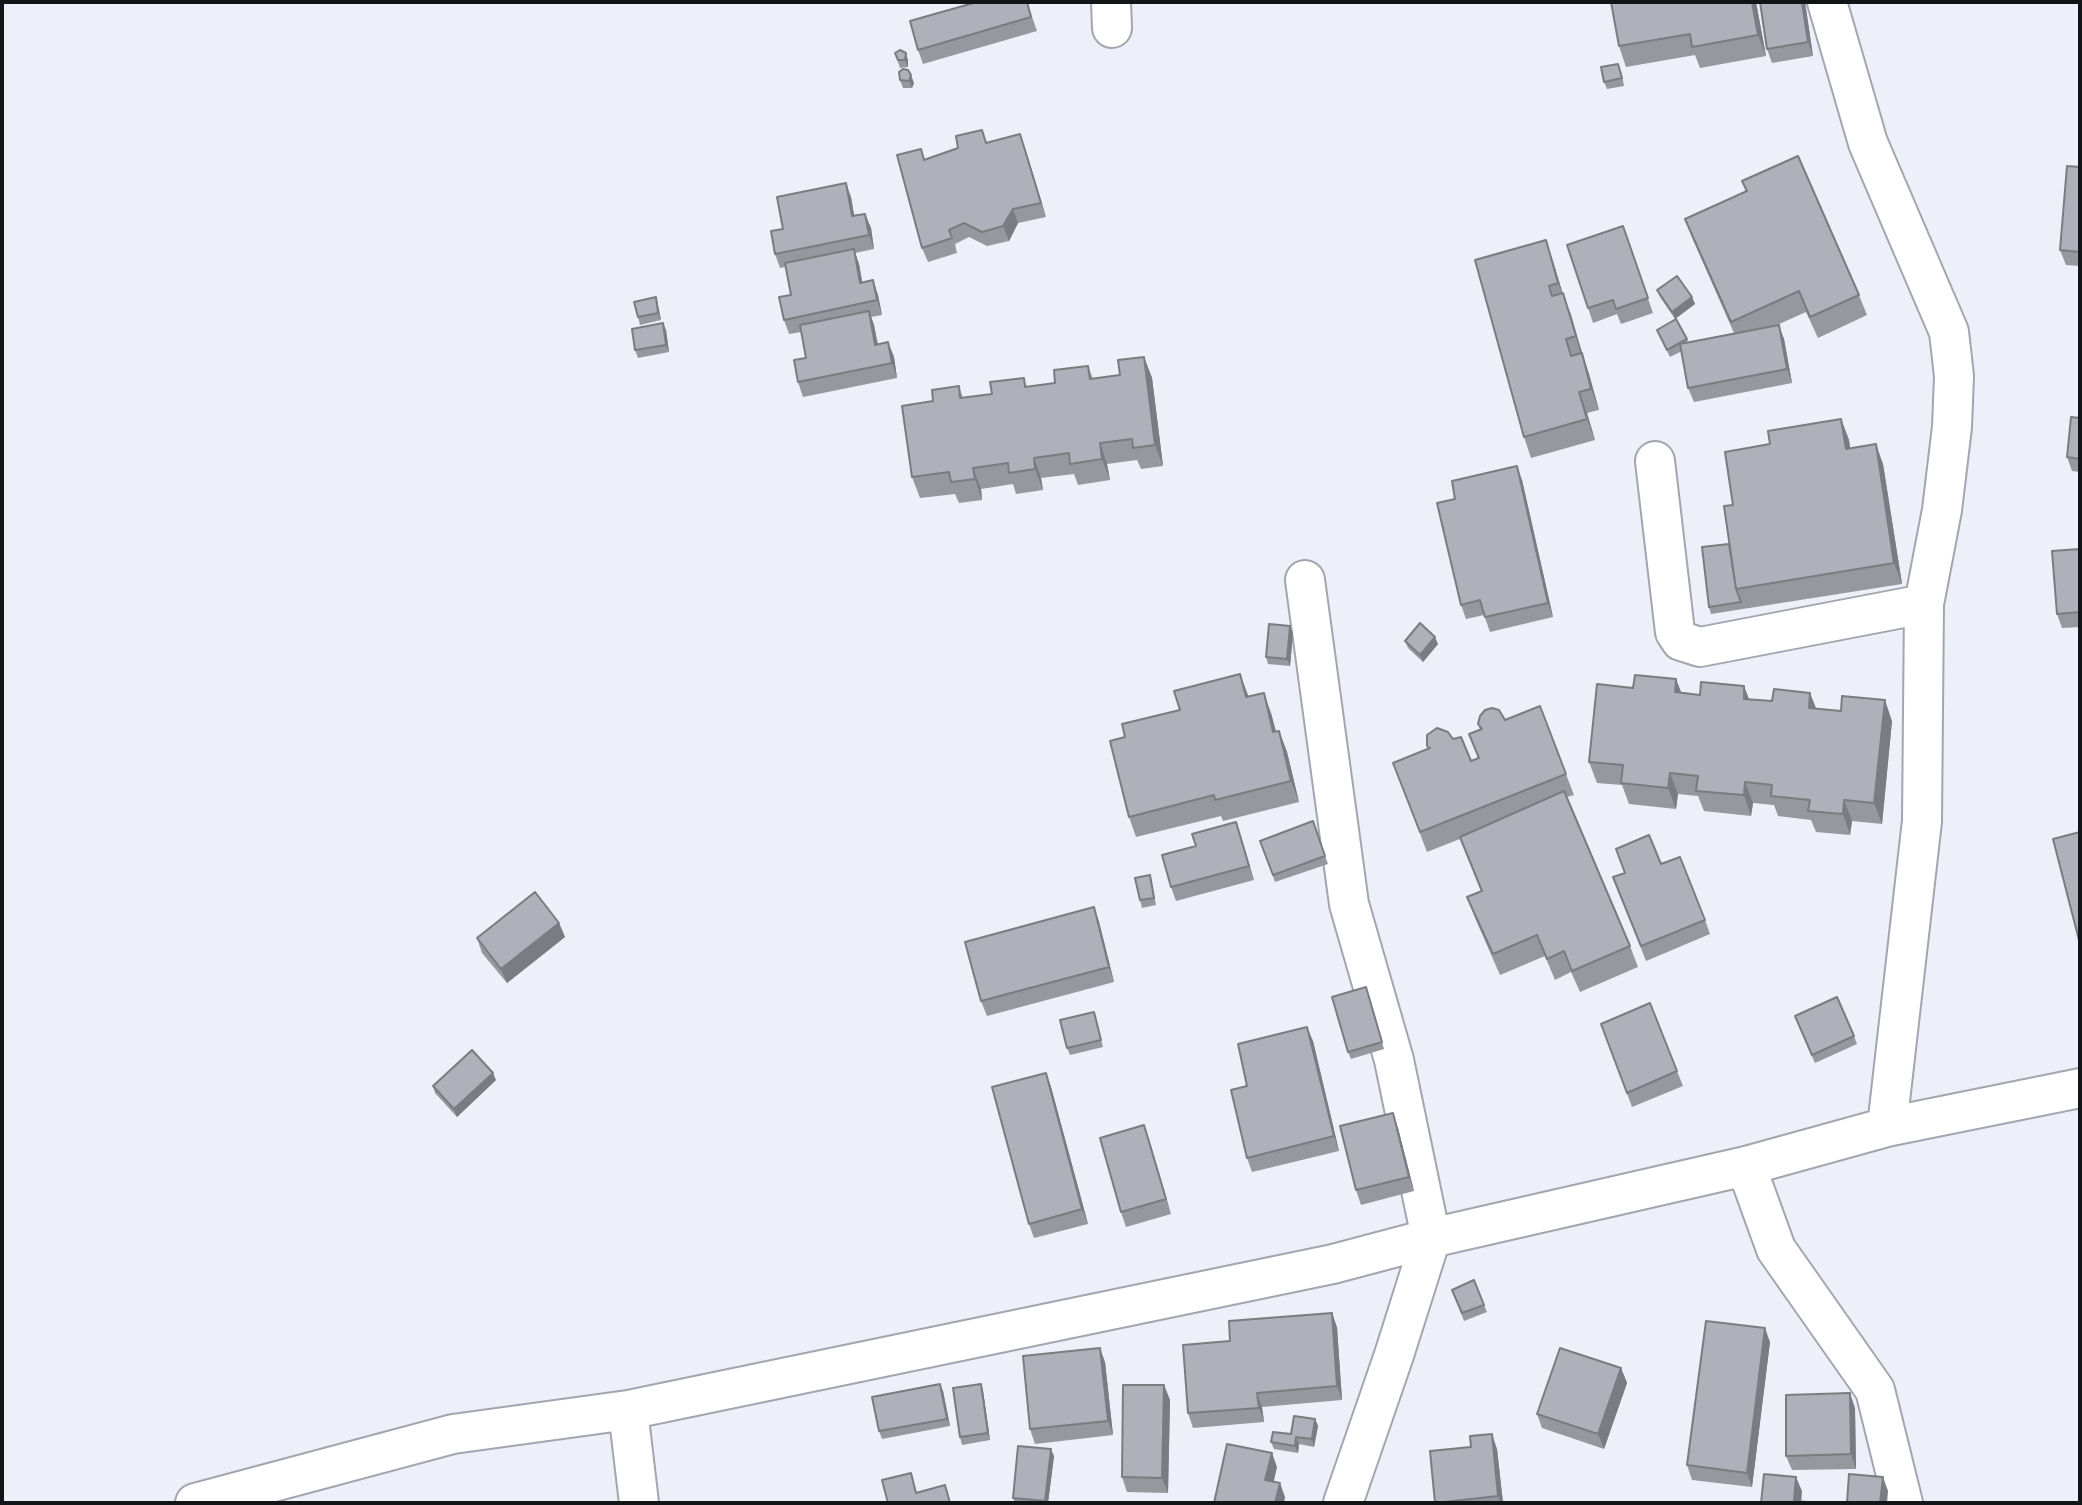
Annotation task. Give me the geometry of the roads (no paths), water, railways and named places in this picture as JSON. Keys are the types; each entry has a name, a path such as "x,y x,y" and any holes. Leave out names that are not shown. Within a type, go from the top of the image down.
{"street":[{"path":"1827,2 1868,143 1949,332 1954,376 1952,426 1942,510 1924,604 1922,821 1886,1127"},
{"path":"1655,461 1675,632 1681,642 1700,647 1924,604"},
{"path":"1305,580 1349,904 1394,1060 1431,1238 1343,1503"},
{"path":"195,1503 453,1434 628,1410 1333,1264 1431,1238 1746,1166 1886,1127 2080,1088"},
{"path":"1746,1166 1776,1249 1875,1390 1903,1503"},
{"path":"628,1410 639,1503"}]}
